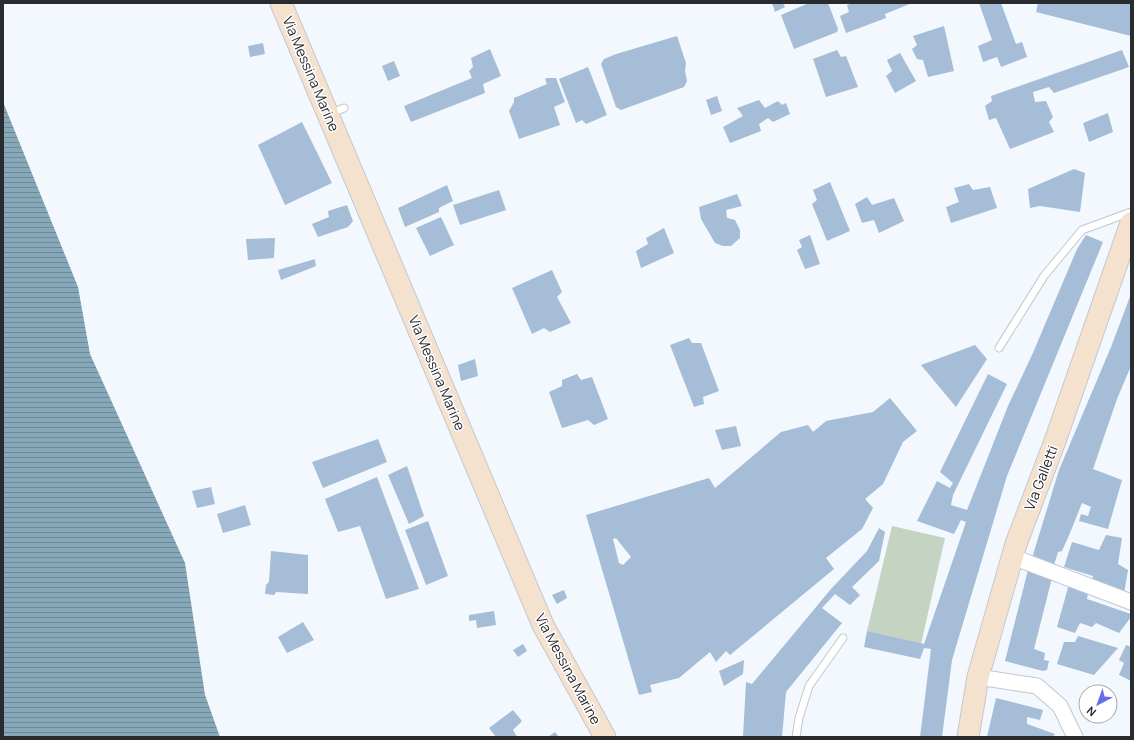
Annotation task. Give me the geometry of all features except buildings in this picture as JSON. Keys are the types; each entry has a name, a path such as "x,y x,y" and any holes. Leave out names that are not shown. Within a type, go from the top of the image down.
{"main road":[{"name":"Via Messina Marine","path":"281,3 336,111 543,625 605,737"},
{"name":"Via Galletti","path":"968,737 978,677 1012,557 1055,441 1131,223"}],"street":[{"path":"1012,557 1131,602"},
{"path":"978,677 1037,686 1060,706 1075,737"}],"lane":[{"path":"999,348 1044,276 1082,230 1131,212"},
{"path":"796,737 799,718 809,686 844,638"}],"green space":[{"path":"892,526 945,538 921,644 867,631"}],"water":[{"path":"3,102 78,287 90,354 185,563 205,695 220,737 3,737"}]}
